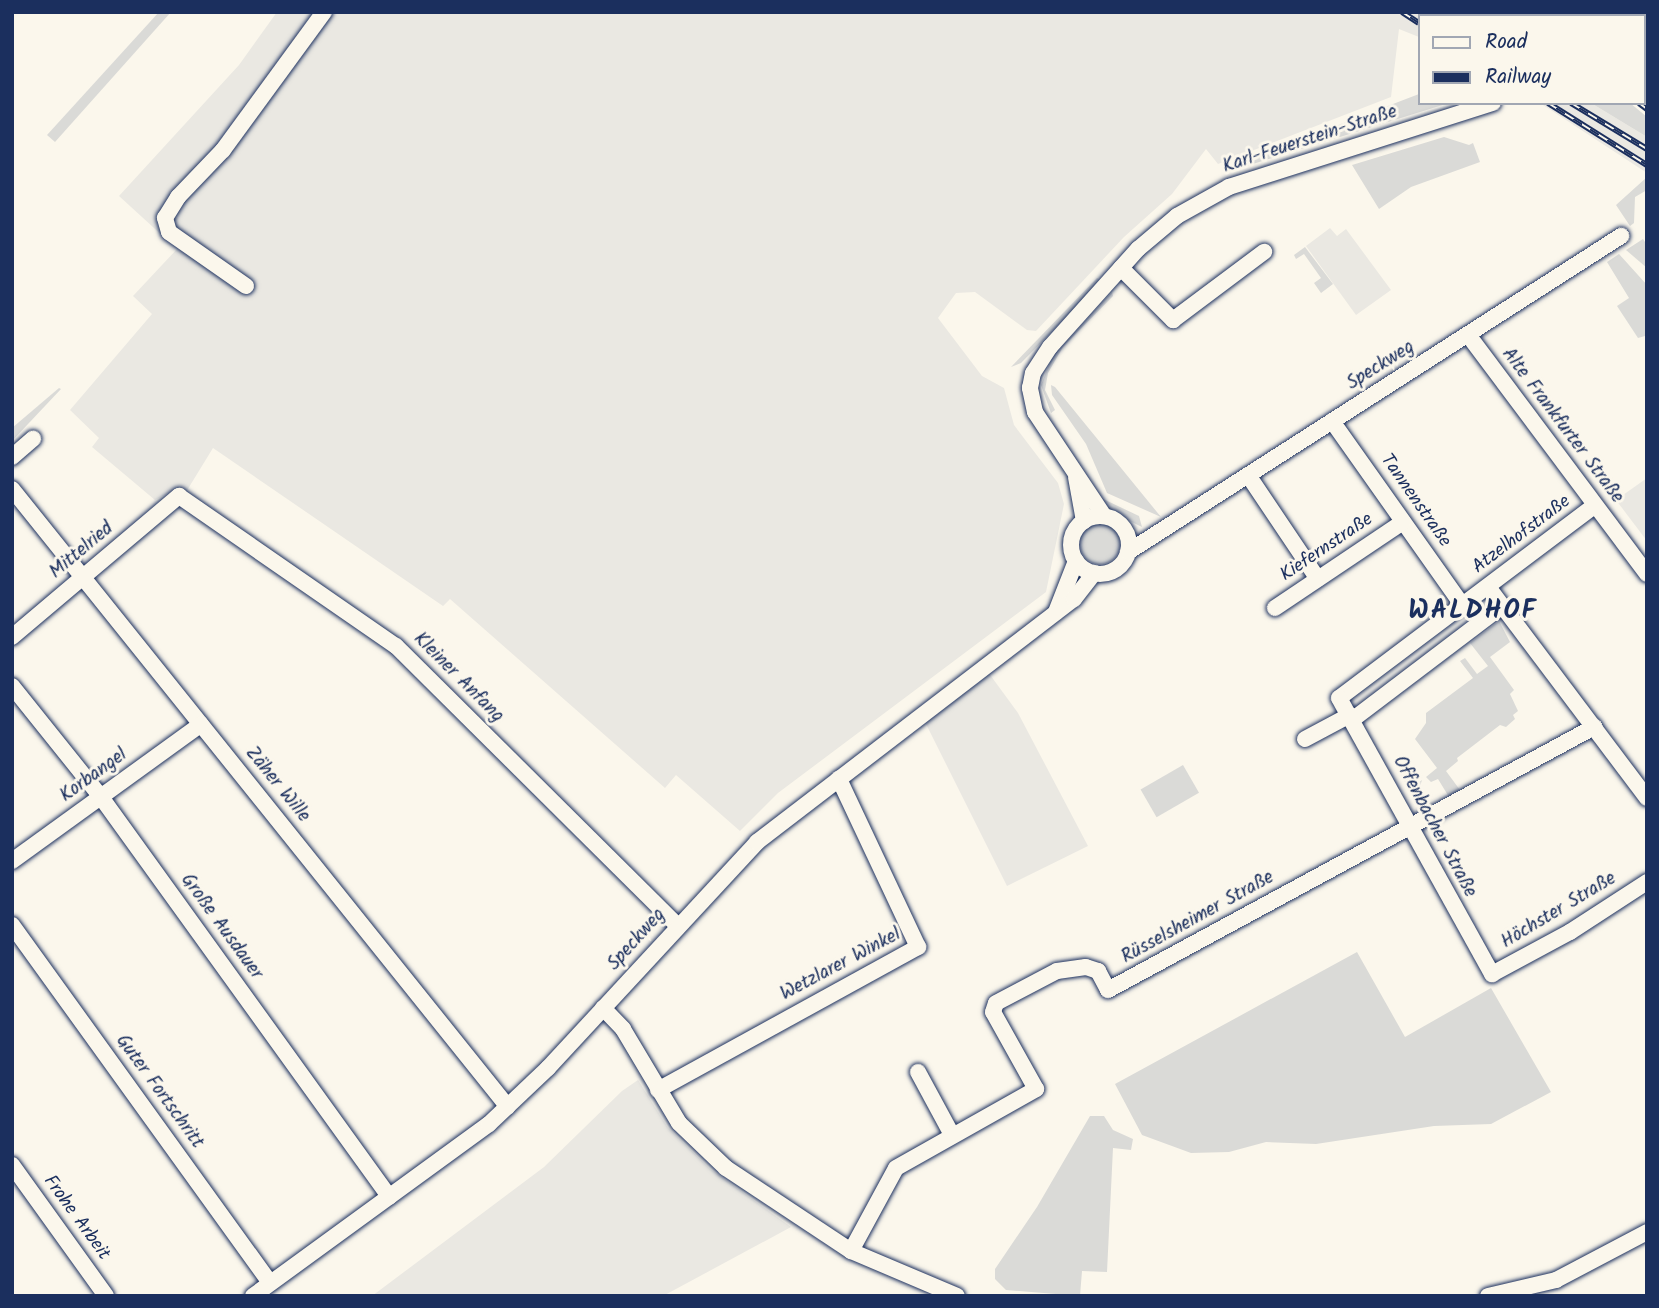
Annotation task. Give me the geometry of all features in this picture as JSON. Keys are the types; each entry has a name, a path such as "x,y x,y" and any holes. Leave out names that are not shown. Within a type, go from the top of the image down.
{"street":[{"path":"246,286 169,232 164,218 178,197 223,150 324,12"},
{"name":"Karl-Feuerstein-Straße","path":"1104,516 1035,412 1031,382 1050,347 1121,268 1168,222 1218,192 1487,105"},
{"name":"Speckweg","path":"253,1296 508,1107 757,842 1074,599 1094,573 1111,571 1128,552 1161,530 1469,336 1621,236"},
{"path":"1121,268 1173,320 1264,252"},
{"name":"Alte Frankfurter Straße","path":"1469,336 1647,574"},
{"name":"Tannenstraße","path":"1332,421 1463,606"},
{"path":"12,457 33,439"},
{"name":"Karl-Feuerstein-Straße","path":"1074,468 1084,521"},
{"path":"1248,475 1318,579"},
{"name":"Zäher Wille","path":"12,489 508,1107"},
{"name":"Mittelried","path":"12,637 179,496"},
{"name":"Kleiner Anfang","path":"179,496 396,646 677,926"},
{"name":"Atzelhofstraße","path":"1339,698 1594,506"},
{"path":"1055,614 1076,561 1073,535 1084,521 1104,516 1126,531 1161,530"},
{"name":"Kiefernstraße","path":"1275,608 1403,522"},
{"path":"1126,531 1128,552"},
{"path":"1076,561 1094,573"},
{"path":"1488,587 1647,798"},
{"path":"1305,739 1351,718 1502,606"},
{"name":"Große Ausdauer","path":"12,686 101,797 390,1196"},
{"name":"Offenbacher Straße","path":"1339,698 1492,974"},
{"name":"Korbangel","path":"12,861 201,724"},
{"name":"Rüsselsheimer Straße","path":"851,1251 896,1168 1036,1089 993,1012 996,1003 1057,971 1086,967 1098,971 1108,990 1594,727"},
{"name":"Wetzlarer Winkel","path":"658,1090 918,947 839,779"},
{"name":"Höchster Straße","path":"1492,974 1582,925 1647,882"},
{"name":"Guter Fortschritt","path":"12,925 270,1283"},
{"path":"603,1008 623,1029 658,1090 704,1149 761,1194 851,1251 957,1296"},
{"path":"918,1072 952,1135"},
{"name":"Frohe Arbeit","path":"12,1165 106,1296"},
{"path":"1488,1296 1512,1294 1556,1280 1647,1232"}],"shaded area":[{"path":"159,12 171,12 55,142 47,135"},
{"path":"277,12 1443,14 1418,14 1418,37 1399,29 1391,97 1218,164 1206,149 1172,194 1124,237 1036,331 1027,330 975,292 956,293 938,318 982,376 1004,388 1014,425 1058,483 1064,504 1046,592 778,793 740,831 676,775 665,788 450,599 443,606 213,448 186,492 180,487 155,500 92,447 99,438 70,410 152,314 133,296 177,249 119,196 239,65"},
{"path":"1418,94 1418,105 1443,105 1240,168 1245,161"},
{"path":"1543,105 1594,105 1647,137 1647,173"},
{"path":"1594,105 1632,105 1647,117 1647,137"},
{"path":"1444,137 1469,145 1473,143 1480,162 1411,187 1379,209 1352,165"},
{"path":"1647,177 1647,190 1635,197 1634,223 1630,226 1616,205"},
{"path":"1330,228 1337,236 1346,229 1391,290 1356,315 1306,246"},
{"path":"1643,239 1647,245 1647,268 1626,250"},
{"path":"1305,247 1333,284 1321,293 1314,283 1321,278 1304,254 1296,259 1294,255"},
{"path":"1619,254 1647,285 1645,336 1638,338 1617,306 1629,298 1607,262"},
{"path":"1097,278 1100,280 1081,302 1021,363 1011,367"},
{"path":"1112,292 1113,296 1063,347 1048,373 1045,390 1055,410 1051,413 1041,385 1052,357"},
{"path":"1051,385 1161,517 1107,493 1086,444 1052,395"},
{"path":"61,389 12,441 12,428"},
{"path":"1647,478 1647,541 1616,500"},
{"path":"1101,498 1139,516 1142,527 1107,510"},
{"path":"1100,524 1114,530 1120,544 1114,558 1100,564 1086,558 1080,544 1086,530"},
{"path":"1499,621 1510,642 1490,657 1514,690 1510,694 1518,711 1513,715 1515,719 1506,727 1500,725 1457,758 1458,761 1446,771 1460,790 1449,797 1438,779 1431,782 1426,777 1437,768 1415,739 1426,723 1426,713 1473,678 1460,661 1465,658 1477,674 1488,666 1470,643"},
{"path":"988,672 1018,713 1088,846 1007,886 924,720"},
{"path":"1183,765 1199,793 1157,817 1141,790"},
{"path":"1404,767 1417,784 1422,780 1419,789 1430,808 1422,813 1399,771"},
{"path":"1357,952 1405,1037 1491,988 1551,1092 1491,1124 1434,1126 1316,1144 1266,1142 1229,1152 1191,1153 1142,1135 1115,1084"},
{"path":"638,1080 668,1128 710,1169 791,1227 663,1296 372,1296 544,1167 622,1091"},
{"path":"1090,1116 1104,1116 1113,1130 1133,1139 1131,1150 1113,1148 1107,1272 1082,1271 1080,1296 1006,1290 995,1279 995,1269 1037,1207"}],"railway":[{"path":"1402,12 1418,22"},
{"path":"1551,105 1647,165"},
{"path":"1574,105 1647,149"},
{"path":"1642,105 1647,109"}],"district":[{"name":"WALDHOF","path":"1473,612"}]}
